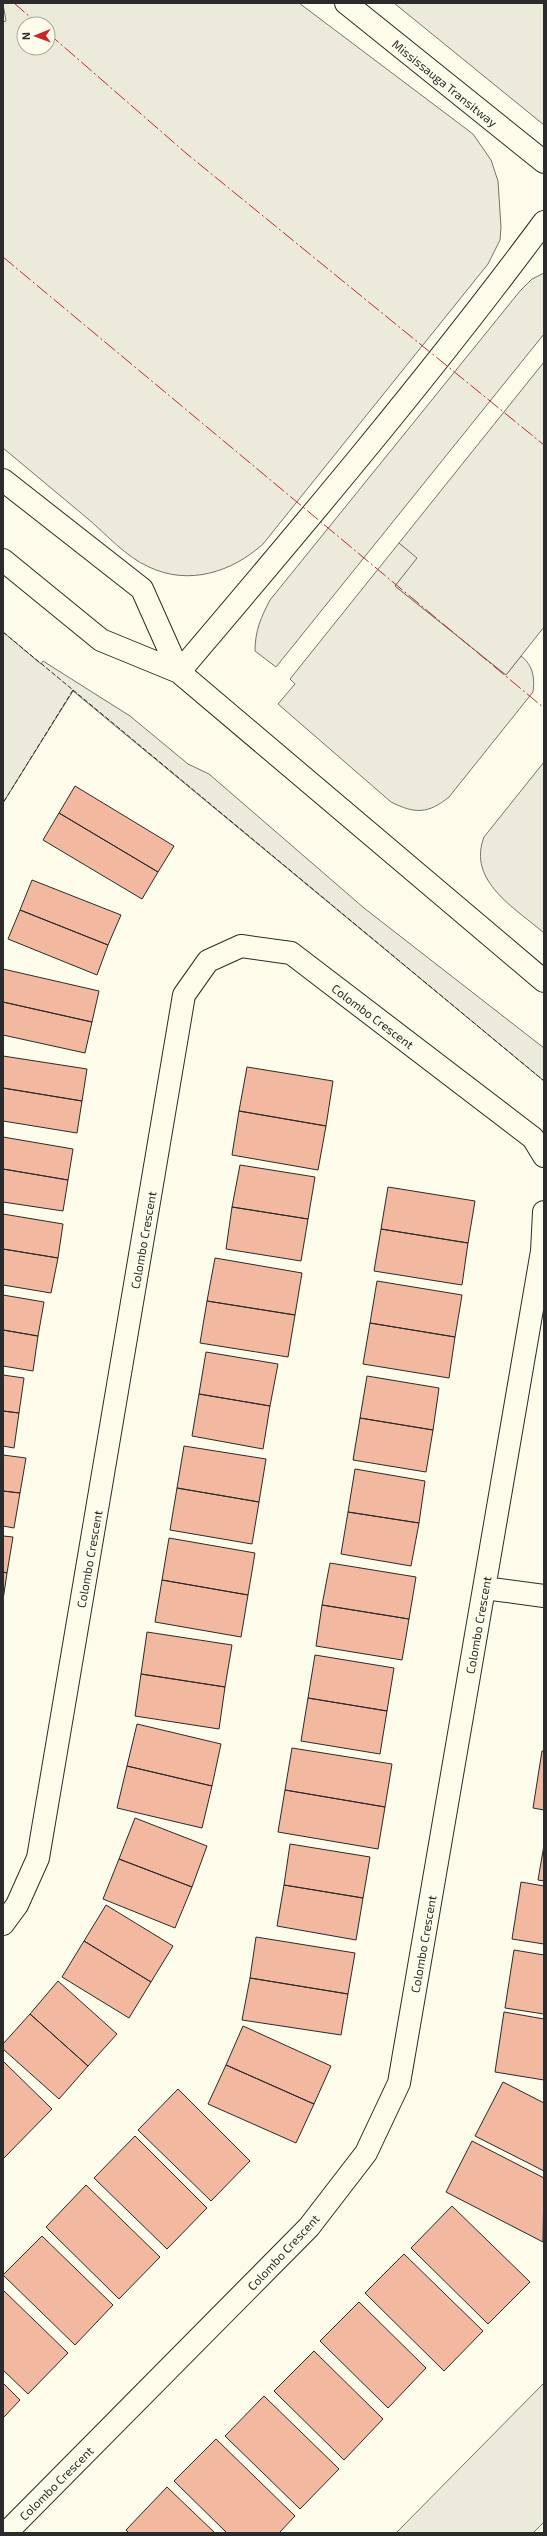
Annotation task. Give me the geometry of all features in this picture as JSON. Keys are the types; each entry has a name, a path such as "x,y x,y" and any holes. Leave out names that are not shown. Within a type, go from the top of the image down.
{"street":[{"name":"Mississauga Transitway","path":"346,3 544,162"},
{"path":"180,672 274,560 481,305 544,222"},
{"path":"3,480 142,590 180,672"},
{"path":"3,560 101,640 180,672 544,981"},
{"name":"Colombo Crescent","path":"3,1924 17,1905 38,1858 184,995 208,961 241,946 291,953 533,1138 544,1156"},
{"name":"Colombo Crescent","path":"6,2533 309,2227 366,2153 399,2083 542,1252 544,1212"},
{"path":"484,1588 544,1596"}],"shaded area":[{"path":"5,3 299,3 473,134 491,160 498,181 501,227 500,240 488,264 263,544 251,554 224,569 194,575 179,575 164,573 141,563 124,551 3,448 3,22 6,21 3,4"},
{"path":"394,3 544,3 544,125"},
{"path":"544,273 544,334 276,667 255,651 259,624 270,600 520,291 532,279"},
{"path":"544,362 544,627 506,675 395,586 417,558 399,543"},
{"path":"399,543 418,558 395,586 506,675 521,656 531,668 534,682 533,692 449,797 434,807 421,810 407,809 391,802 278,704 295,684 290,679"},
{"path":"3,632 41,664 43,661 130,716 188,764 209,774 364,908 544,1048 544,1081 73,691 3,803"},
{"path":"544,762 544,933 497,892 488,880 482,867 481,853 484,837"},
{"path":"544,2383 544,2522 533,2533 396,2533"}],"building":[{"path":"75,786 174,846 158,872 59,813"},
{"path":"59,813 158,872 142,899 43,840"},
{"path":"32,880 121,915 108,945 20,910"},
{"path":"20,910 108,945 97,975 8,939"},
{"path":"3,969 99,991 92,1022 3,1002"},
{"path":"3,1002 92,1022 85,1053 3,1035"},
{"path":"3,1056 87,1069 82,1101 3,1088"},
{"path":"247,1067 333,1081 326,1126 239,1111"},
{"path":"3,1088 82,1101 77,1133 3,1121"},
{"path":"239,1111 326,1126 318,1170 232,1155"},
{"path":"3,1137 73,1149 68,1180 3,1169"},
{"path":"240,1165 315,1177 308,1219 232,1207"},
{"path":"3,1169 68,1180 63,1211 3,1202"},
{"path":"388,1187 475,1201 468,1243 381,1229"},
{"path":"232,1207 308,1219 301,1261 226,1249"},
{"path":"3,1214 63,1224 58,1258 3,1249"},
{"path":"381,1229 468,1243 462,1285 374,1271"},
{"path":"3,1249 58,1258 51,1293 3,1285"},
{"path":"215,1258 302,1273 295,1315 207,1301"},
{"path":"377,1281 462,1295 455,1337 370,1323"},
{"path":"3,1295 44,1302 38,1336 3,1330"},
{"path":"207,1301 295,1315 288,1357 200,1343"},
{"path":"370,1323 455,1337 449,1378 363,1364"},
{"path":"3,1330 38,1336 33,1371 3,1366"},
{"path":"206,1352 278,1364 270,1406 199,1394"},
{"path":"3,1375 24,1378 19,1413 3,1411"},
{"path":"367,1376 439,1388 433,1430 360,1418"},
{"path":"199,1394 270,1406 263,1449 192,1436"},
{"path":"3,1411 19,1413 14,1448 3,1446"},
{"path":"360,1418 433,1430 426,1472 353,1460"},
{"path":"184,1446 266,1459 259,1502 177,1488"},
{"path":"3,1455 26,1458 20,1493 3,1491"},
{"path":"355,1469 425,1481 419,1523 348,1512"},
{"path":"177,1488 259,1502 252,1544 170,1530"},
{"path":"3,1491 20,1493 14,1528 3,1526"},
{"path":"348,1512 419,1523 411,1566 341,1554"},
{"path":"3,1536 13,1537 7,1573 3,1572"},
{"path":"169,1538 255,1553 248,1595 162,1580"},
{"path":"330,1563 416,1577 409,1619 322,1605"},
{"path":"3,1572 7,1573 3,1600"},
{"path":"162,1580 248,1595 241,1637 155,1622"},
{"path":"322,1605 409,1619 402,1660 316,1646"},
{"path":"147,1632 232,1645 225,1687 141,1674"},
{"path":"315,1655 394,1668 387,1711 308,1698"},
{"path":"141,1674 225,1687 219,1729 135,1716"},
{"path":"308,1698 387,1711 380,1754 301,1741"},
{"path":"137,1724 221,1744 212,1786 127,1766"},
{"path":"292,1748 392,1764 385,1807 285,1790"},
{"path":"542,1751 544,1751 544,1810 533,1808"},
{"path":"127,1766 212,1786 202,1828 117,1808"},
{"path":"285,1790 385,1807 378,1849 278,1832"},
{"path":"135,1818 207,1846 192,1887 119,1859"},
{"path":"290,1844 370,1857 363,1898 284,1885"},
{"path":"544,1845 544,1881 538,1880"},
{"path":"119,1859 192,1887 175,1928 103,1899"},
{"path":"521,1882 544,1886 544,1944 512,1939"},
{"path":"284,1885 363,1898 356,1940 277,1926"},
{"path":"106,1905 173,1946 151,1982 84,1941"},
{"path":"256,1937 355,1953 348,1994 250,1978"},
{"path":"84,1941 151,1982 129,2018 62,1977"},
{"path":"514,1950 544,1955 544,2014 505,2008"},
{"path":"250,1978 348,1994 341,2035 242,2020"},
{"path":"58,1981 117,2034 88,2066 30,2014"},
{"path":"504,2012 544,2019 544,2080 495,2072"},
{"path":"30,2014 88,2066 59,2099 3,2049 3,2044"},
{"path":"243,2026 331,2066 314,2104 226,2065"},
{"path":"3,2061 52,2109 4,2158 3,2157"},
{"path":"226,2065 314,2104 296,2143 208,2104"},
{"path":"503,2082 544,2103 544,2171 475,2136"},
{"path":"178,2089 250,2161 211,2201 138,2130"},
{"path":"135,2136 207,2208 167,2249 94,2178"},
{"path":"472,2141 544,2178 543,2242 446,2192"},
{"path":"86,2185 160,2257 119,2299 46,2227"},
{"path":"452,2206 530,2282 488,2324 411,2248"},
{"path":"42,2236 113,2305 75,2345 3,2275"},
{"path":"404,2254 483,2331 444,2371 365,2293"},
{"path":"3,2290 68,2353 28,2394 3,2370"},
{"path":"359,2302 426,2368 388,2408 320,2341"},
{"path":"314,2351 383,2419 344,2460 274,2391"},
{"path":"3,2383 20,2400 3,2418"},
{"path":"264,2396 339,2469 300,2509 225,2436"},
{"path":"216,2439 295,2516 279,2533 227,2533 174,2481"},
{"path":"167,2487 215,2533 129,2533 126,2530"}],"fence":[{"path":"3,632 73,690 3,803"},
{"path":"73,690 544,1081"}],"power":[{"path":"14,3 29,16"},
{"path":"56,40 187,154 544,445"},
{"path":"3,257 544,708"}]}
